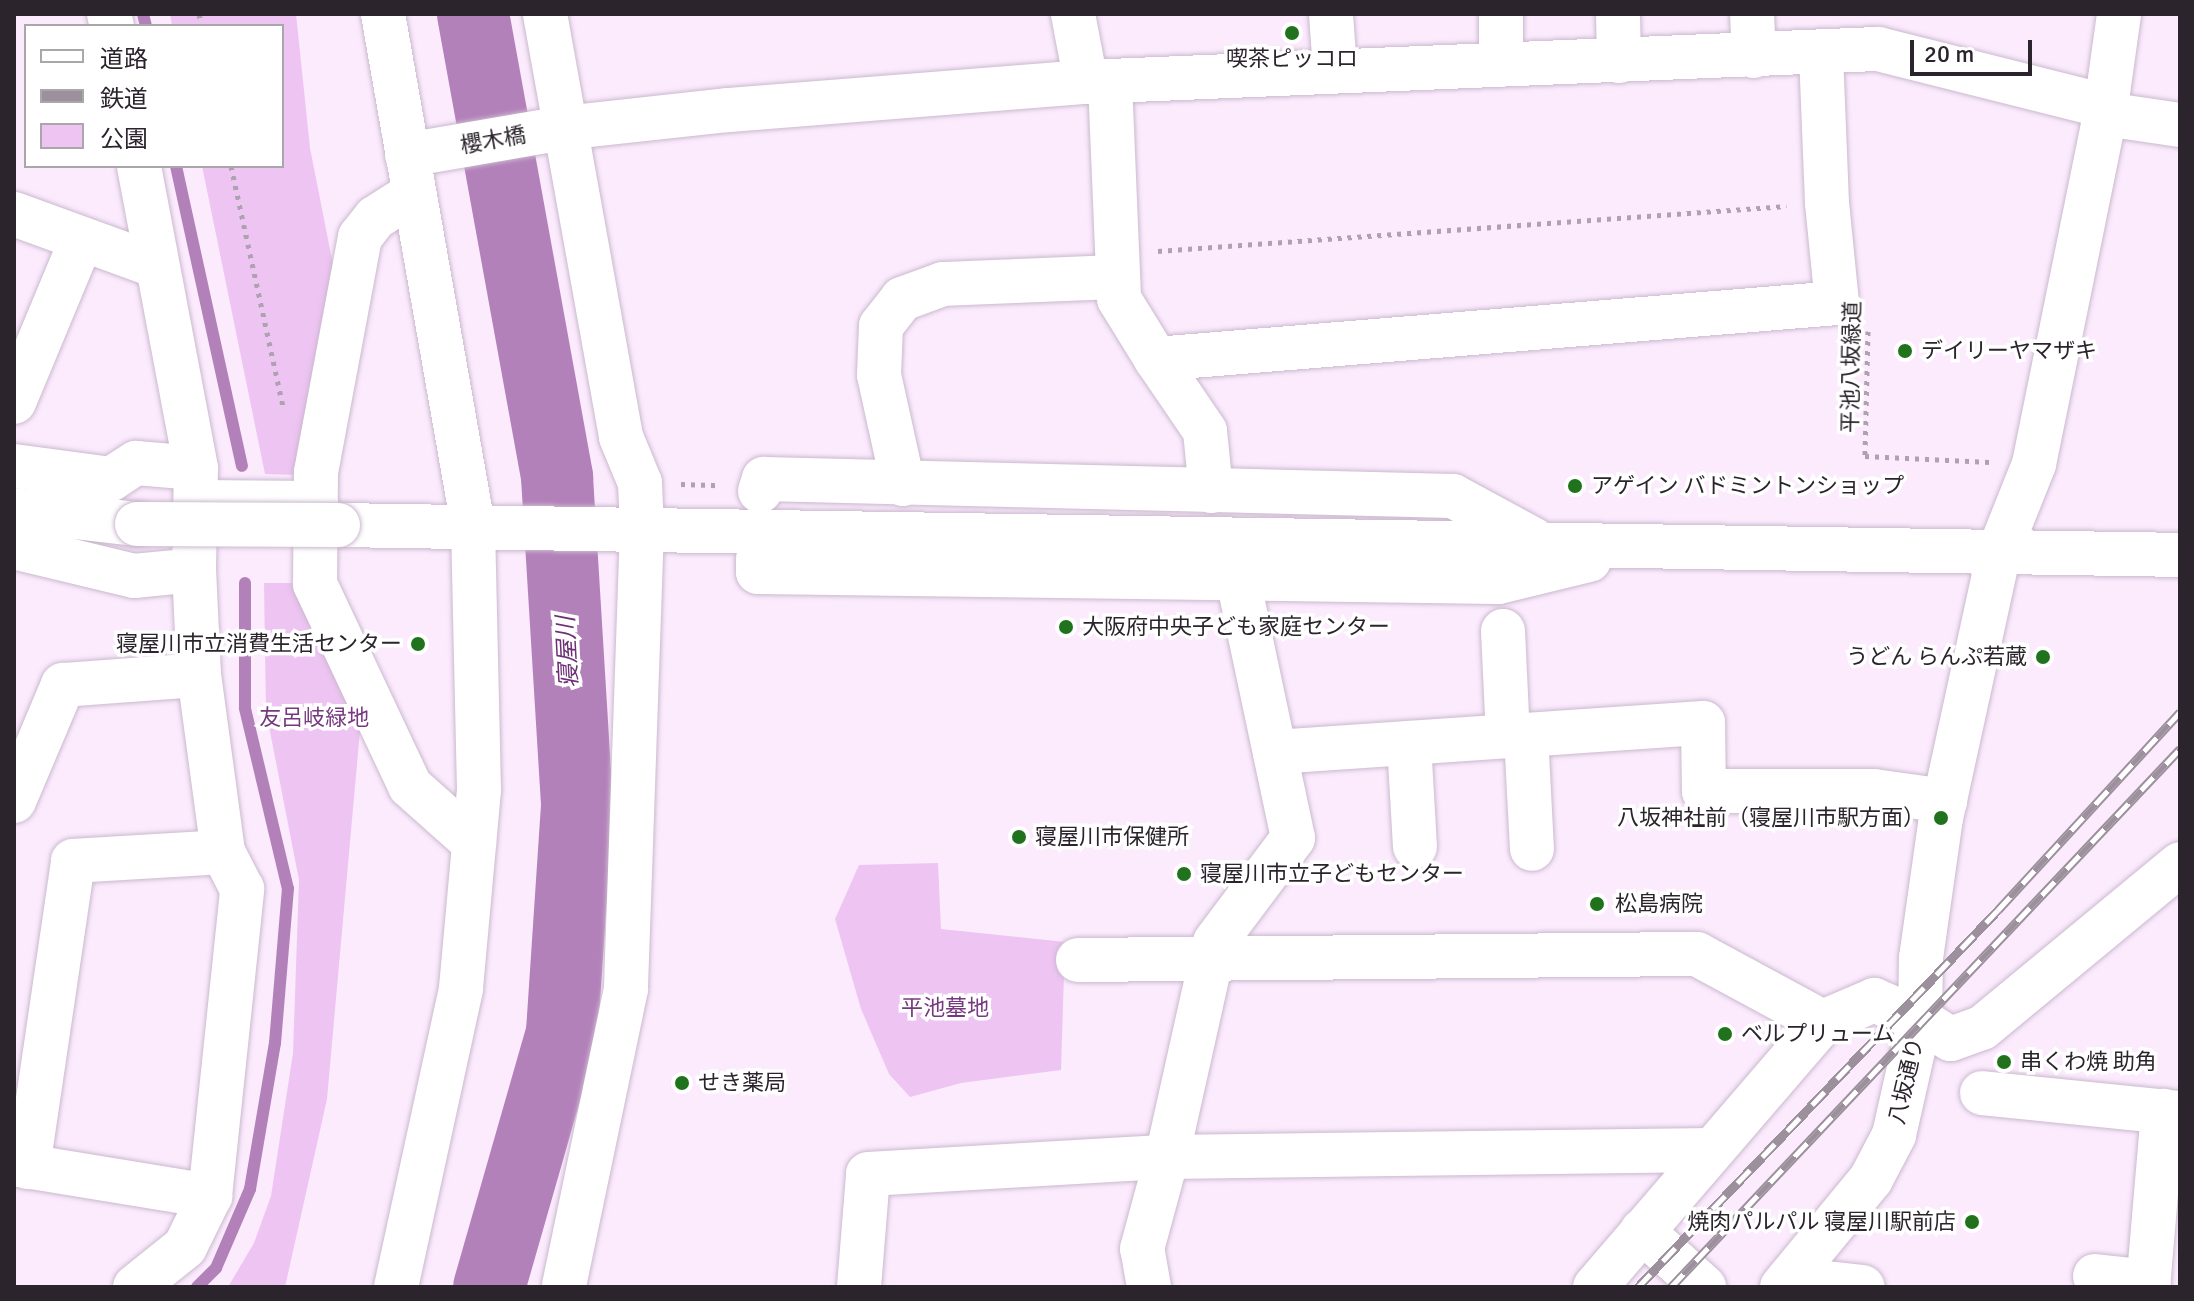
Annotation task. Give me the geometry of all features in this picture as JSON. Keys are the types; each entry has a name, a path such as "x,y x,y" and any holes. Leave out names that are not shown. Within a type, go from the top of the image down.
{"street":[{"path":"383,14 421,166 484,526 479,790 461,989 396,1287"},
{"path":"545,14 554,130 621,437 640,483 627,528 626,989 564,1287"},
{"path":"1073,14 1098,82 1119,299 1205,431 1211,491"},
{"path":"1331,14 1335,70"},
{"path":"1501,14 1501,65"},
{"path":"1618,14 1619,61"},
{"path":"1595,1287 1823,1022 1874,1000 1920,1020 1921,958 1945,801 1999,552 2034,464 2105,110 2119,14"},
{"name":"櫻木橋","path":"421,166 554,130 729,110 1098,82 1335,70 1619,61 1753,35 1821,54 1877,32 2105,110 2180,125"},
{"path":"1156,359 1837,303 1827,203 1821,54"},
{"path":"421,166 360,237 320,450 327,514 315,584 410,786 474,843"},
{"path":"135,1287 185,1247 210,1196 242,889 223,852 199,675 194,570 196,485 139,168"},
{"path":"14,214 81,241 157,266"},
{"path":"14,402 81,241"},
{"path":"903,484 879,375 881,326 902,299 943,284 1117,266"},
{"path":"14,466 111,479 136,463 196,485 327,514"},
{"path":"760,491 764,479 1453,496 1541,543"},
{"path":"14,510 137,524 327,514 484,526 2180,555"},
{"path":"758,559 758,572 1498,582 1650,545"},
{"path":"14,547 134,576 194,570"},
{"path":"1149,1287 1142,1249 1167,1157 1215,942 1293,838 1238,580"},
{"path":"1503,631 1532,849"},
{"path":"14,801 63,685 199,675"},
{"path":"1275,752 1703,723 1704,791 1874,791 1945,801"},
{"path":"1409,743 1415,847"},
{"path":"210,1196 21,1166 73,861 223,852"},
{"name":"八坂通り","path":"1786,1283 1871,1179 1894,1135 1920,1020 1951,1039 1982,1028 2180,864"},
{"path":"1078,960 1697,954 1823,1022"},
{"path":"1982,1093 2172,1112 2148,1284 2095,1276"},
{"path":"859,1287 868,1174 1167,1157 1712,1150"},
{"path":"1642,1231 1704,1287"},
{"path":"1786,1283 1863,1287"}],"path":[{"path":"231,168 286,420 295,434 320,450"},
{"path":"1117,266 1377,233 1827,203"},
{"name":"平池八坂緑道","path":"1868,329 1865,456 2034,464"}],"green space":[{"path":"170,14 296,14 310,148 338,290 300,475 265,474 202,168 284,168 284,24 172,24"},
{"name":"友呂岐緑地","path":"264,583 307,583 362,708 327,1099 285,1287 228,1287 254,1243 271,1196 293,1053 299,880 266,711"},
{"name":"平池墓地","path":"938,863 941,929 1065,942 1061,1070 961,1083 910,1097 889,1074 861,1009 835,919 859,865"}],"waterway":[{"path":"143,14 146,24"},
{"name":"寝屋川","path":"473,14 557,477 577,806 562,1033 489,1287"},
{"path":"176,168 242,466"},
{"path":"197,1287 216,1268 250,1189 275,1043 288,889 245,708 245,583"}],"railway":[{"path":"1638,1287 1998,910 2180,712"},
{"path":"1671,1287 2180,749"}],"place":[{"name":"喫茶ピッコロ","path":"1292,33"},
{"name":"デイリーヤマザキ","path":"1905,351"},
{"name":"アゲイン バドミントンショップ","path":"1575,486"},
{"name":"大阪府中央子ども家庭センター","path":"1066,627"},
{"name":"寝屋川市立消費生活センター","path":"418,644"},
{"name":"うどん らんぷ若蔵","path":"2043,657"},
{"name":"八坂神社前（寝屋川市駅方面）","path":"1941,818"},
{"name":"寝屋川市保健所","path":"1019,837"},
{"name":"寝屋川市立子どもセンター","path":"1184,874"},
{"name":"松島病院","path":"1597,904"},
{"name":"ベルプリューム","path":"1725,1034"},
{"name":"串くわ焼 助角","path":"2004,1062"},
{"name":"せき薬局","path":"682,1083"},
{"name":"焼肉パルパル 寝屋川駅前店","path":"1972,1222"}]}
